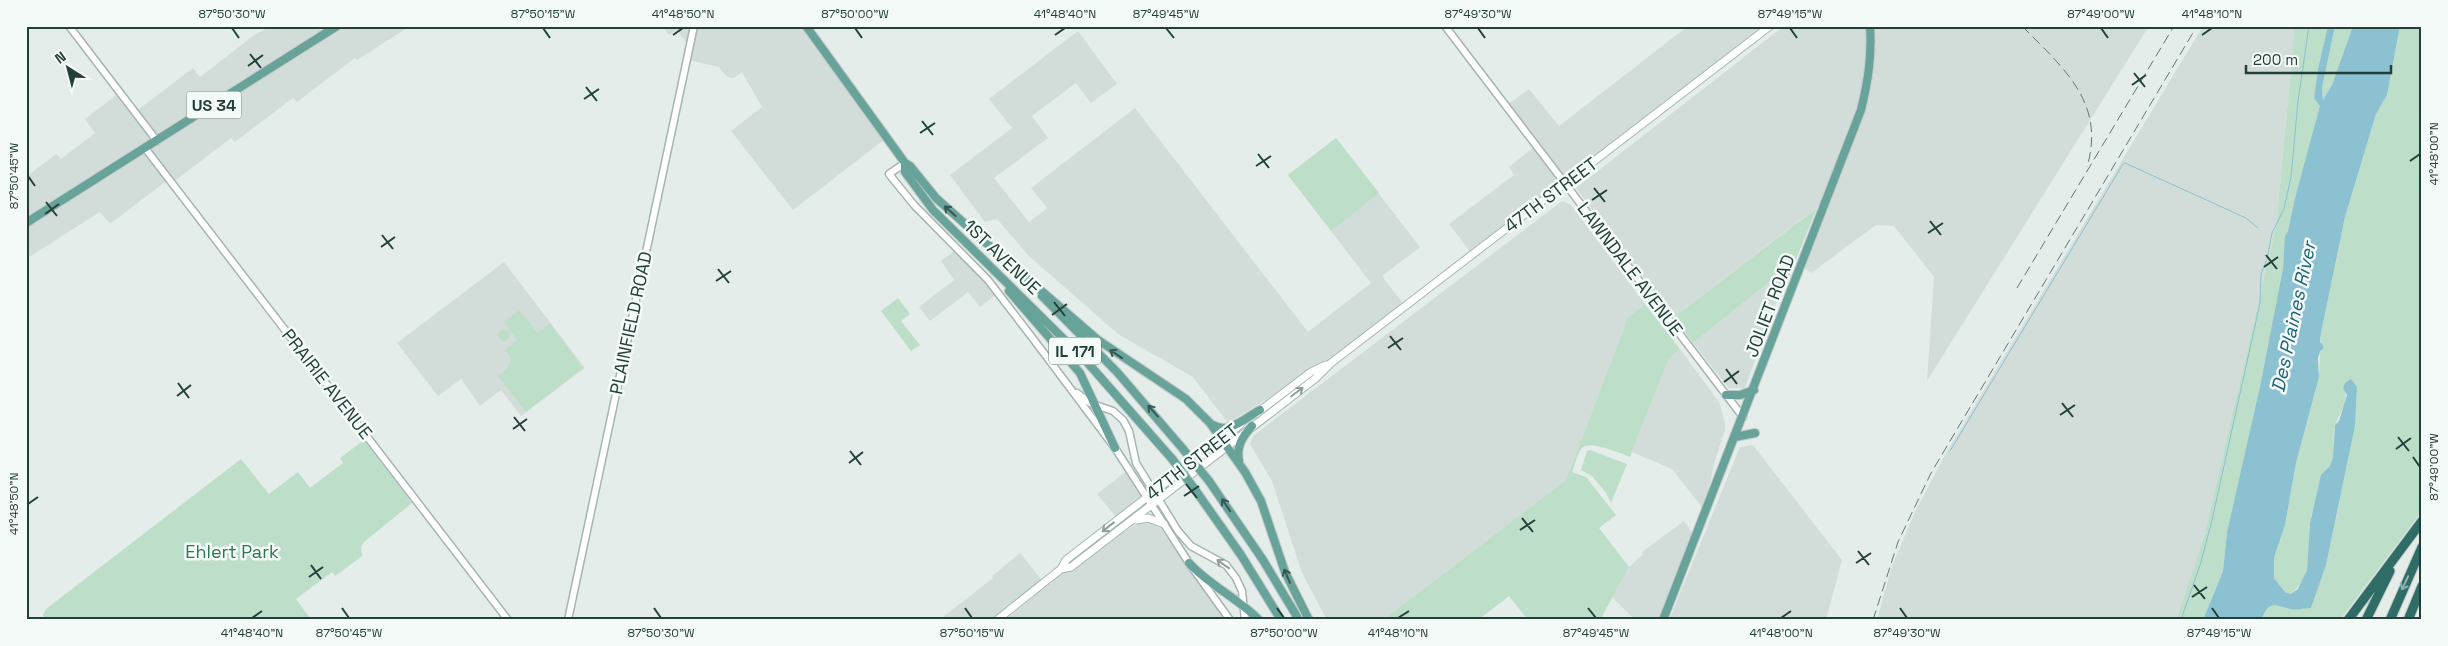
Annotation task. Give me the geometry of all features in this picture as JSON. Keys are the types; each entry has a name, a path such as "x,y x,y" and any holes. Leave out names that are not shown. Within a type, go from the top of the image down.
{"highway":[{"path":"2348,620 2422,521"},
{"path":"2366,620 2407,540"},
{"path":"2390,620 2422,547"},
{"path":"2408,620 2422,586"}],"main road":[{"name":"US 34","path":"26,223 338,26"},
{"name":"1ST AVENUE","path":"806,26 905,163 911,167 936,198 992,248 1100,354 1183,449 1209,482 1253,546 1299,620"},
{"name":"47TH STREET","path":"1061,569 1071,567 1134,521 1252,426 1316,378 1331,363 1770,26"},
{"name":"JOLIET ROAD","path":"1663,620 1754,390 1861,110 1869,80 1870,26"},
{"name":"1ST AVENUE","path":"905,163 905,172 923,198 1099,375 1173,460 1241,555 1281,620"},
{"path":"971,248 1074,366 1096,404 1115,448"},
{"path":"992,248 1098,340 1186,399 1210,423 1241,466 1261,501 1285,572 1309,620"},
{"name":"47TH STREET","path":"997,620 1061,569 1066,560 1222,438 1311,372 1331,363"},
{"path":"1726,395 1740,395 1754,390"},
{"path":"1210,423 1221,428 1234,426 1260,410"},
{"path":"1241,466 1238,448 1245,434 1252,426"},
{"path":"1735,437 1755,433"},
{"path":"1134,521 1148,518 1164,524"},
{"path":"1189,563 1208,581 1244,605 1259,620"}],"street":[{"path":"69,26 156,141"},
{"name":"PLAINFIELD ROAD","path":"568,620 694,26"},
{"name":"LAWNDALE AVENUE","path":"1445,26 1743,417"},
{"name":"PRAIRIE AVENUE","path":"145,148 508,620"},
{"path":"905,163 889,174 914,205 985,276 1115,448 1189,563 1230,620"},
{"path":"1061,376 1080,396 1113,411 1123,420 1129,432 1136,463 1178,531 1191,546 1220,560 1232,571 1242,591 1245,620"}],"shaded area":[{"path":"271,26 410,26 357,60 355,58 297,102 293,98 235,142 231,138 172,183 169,179 110,224 100,212 26,259 26,177 56,154 61,159 95,133 85,119 119,93 135,112 193,68 200,77 253,36"},
{"path":"662,26 806,26 885,139 793,210 731,131 762,107 742,72 734,78 727,77 719,67 688,60 691,49 677,30 669,35"},
{"path":"1688,26 1768,26 1472,254 1449,224 1514,175 1509,167 1534,147 1504,107 1529,89 1559,126"},
{"path":"1784,26 2149,26 1927,381 1934,277 1894,226 1876,225 1811,273 1803,267 1828,199 1674,317 1576,188"},
{"path":"2203,26 2295,26 2276,227 2204,536 2176,620 1877,620 1892,566 1916,510 1946,453"},
{"path":"1078,31 1117,84 1091,103 1076,83 1032,116 1048,138 994,178 1029,222 1047,208 1031,188 1135,108 1308,332 1371,283 1288,175 1336,138 1420,247 1382,276 1404,305 1329,361 1228,423 1193,377 1118,334 1028,255 997,219 985,222 950,175 1012,128 989,99"},
{"path":"1562,201 1571,205 1645,304 1628,317 1566,480 1383,620 1327,620 1302,573 1272,481 1250,444 1253,436"},
{"path":"957,249 997,294 980,307 968,292 930,321 919,307 954,280 941,261"},
{"path":"504,262 585,368 521,416 501,390 480,406 461,379 438,396 397,343"},
{"path":"1783,271 1788,279 1777,300 1745,388 1729,388 1693,343"},
{"path":"1680,349 1719,402 1725,422 1725,430 1715,460 1704,510 1672,469 1632,452 1669,358"},
{"path":"1753,445 1842,560 1826,620 1669,620 1740,447"},
{"path":"1128,470 1145,497 1117,518 1097,494"},
{"path":"1684,521 1694,535 1660,620 1635,620 1612,597 1629,567 1643,554 1642,552"},
{"path":"1150,523 1161,529 1225,620 1005,620 1063,573 1136,524"},
{"path":"1020,553 1043,582 994,620 939,620 993,578 992,576"}],"green space":[{"path":"2295,26 2328,26 2318,69 2314,98 2321,106 2286,234 2283,269 2272,337 2227,532 2223,571 2203,620 2176,620 2204,536 2276,227"},
{"path":"2335,26 2353,26 2332,85 2323,100 2322,88"},
{"path":"2400,26 2422,26 2422,511 2340,620 2261,620 2267,609 2272,606 2276,605 2292,610 2311,607 2326,565 2355,426 2357,387 2345,390 2345,402 2336,422 2333,459 2317,498 2309,529 2308,561 2305,576 2300,585 2291,594 2285,592 2274,578 2274,558 2285,525 2296,463 2319,377 2321,333 2345,217 2376,114 2387,95"},
{"path":"1336,138 1379,193 1331,231 1288,175"},
{"path":"1817,208 1788,279 1782,272 1693,343 1674,317"},
{"path":"898,298 910,314 901,321 920,345 911,351 881,311"},
{"path":"1645,304 1680,349 1669,358 1630,457 1597,446 1584,446 1580,451 1572,472 1586,477 1616,515 1599,528 1629,567 1600,620 1528,620 1509,596 1478,620 1383,620 1566,480 1628,317"},
{"path":"520,310 537,333 550,324 583,368 526,412 498,376 508,368 511,358 505,350 517,340 504,322"},
{"path":"504,329 510,335 504,341 498,335"},
{"name":"Ehlert Park","path":"364,440 412,503 364,542 361,547 362,556 335,576 332,572 296,599 310,618 308,620 46,620 43,615 46,609 241,459 269,494 298,472 310,488 343,463 340,458"},
{"path":"1590,450 1627,464 1611,503 1606,493 1592,476 1581,470 1587,451"}],"water":[{"name":"Des Plaines River","path":"2328,26 2335,26 2322,88 2323,100 2332,85 2353,26 2400,26 2387,95 2376,114 2345,217 2321,333 2320,342 2323,345 2323,349 2320,351 2318,359 2319,377 2296,463 2285,525 2274,558 2274,578 2285,592 2291,594 2298,589 2307,570 2310,523 2321,475 2330,466 2333,458 2335,425 2339,421 2347,395 2343,388 2345,383 2351,379 2357,387 2355,426 2326,565 2311,608 2292,610 2276,605 2267,609 2261,620 2203,620 2223,571 2227,532 2260,387 2283,269 2285,236 2288,231 2320,106 2314,98 2318,69"}],"waterway":[{"path":"2181,620 2201,562 2212,520 2260,303 2261,274 2267,259 2272,233 2284,209 2291,177 2298,101 2309,26"},
{"path":"1950,451 2123,164 2125,163 2246,218 2258,228"}],"railway":[{"path":"2022,26 2066,72 2086,105 2091,123 2091,144 2087,167"},
{"path":"2017,288 2174,26"},
{"path":"1873,620 1898,542 1931,473 2197,26"}]}
